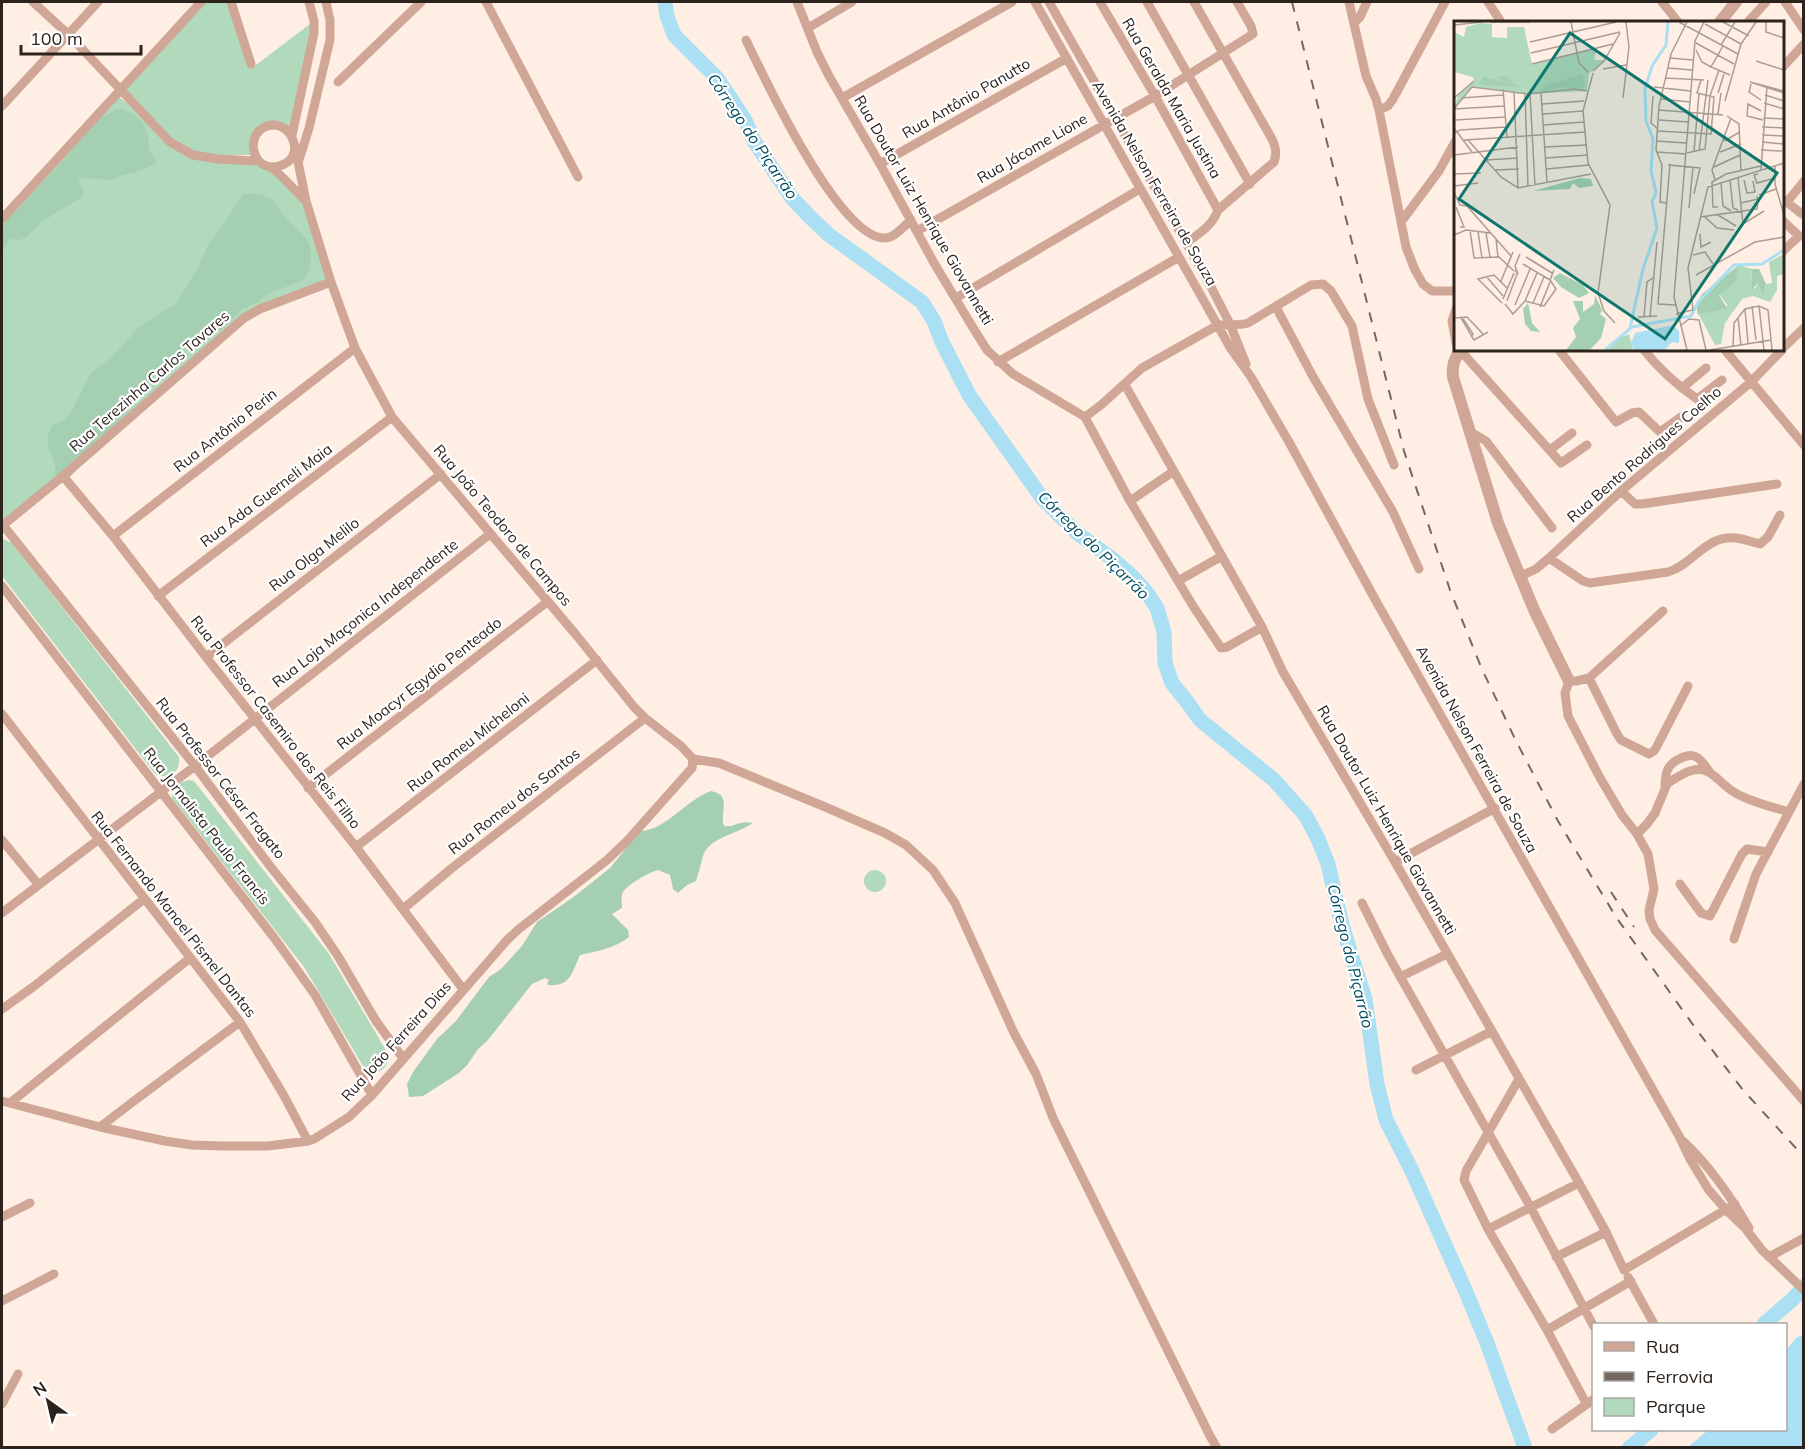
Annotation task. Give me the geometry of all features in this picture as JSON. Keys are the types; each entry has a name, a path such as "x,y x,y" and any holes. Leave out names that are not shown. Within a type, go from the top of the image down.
{"street":[{"path":"33,2 68,34 170,142 193,155 258,161 271,167 306,201"},
{"path":"2,106 98,2"},
{"path":"2,219 201,2"},
{"path":"231,2 251,64"},
{"path":"271,167 285,164 291,159 295,147 292,135 314,33 314,21 309,2"},
{"path":"299,162 330,40 330,20 326,2"},
{"path":"338,82 421,2"},
{"path":"486,2 578,177"},
{"name":"Rua Doutor Luiz Henrique Giovannetti","path":"797,2 828,76 987,350 998,362 1034,388 1085,417"},
{"path":"808,28 852,2"},
{"path":"842,98 1012,2"},
{"name":"Avenida Nelson Ferreira de Souza","path":"1035,2 1495,808 1690,1160 1708,1189 1726,1210 1803,1290"},
{"name":"Avenida Nelson Ferreira de Souza","path":"1049,2 1230,324 1251,377"},
{"name":"Rua Geralda Maria Justina","path":"1100,2 1218,210"},
{"path":"1147,2 1250,184"},
{"path":"1186,243 1214,221 1218,210 1274,162 1276,147 1194,2"},
{"name":"Rua Jácome Lione","path":"917,231 1155,96 1253,34 1237,2"},
{"path":"1349,2 1366,76 1379,110 1406,247 1423,284 1432,291 1454,291"},
{"path":"1355,22 1367,2"},
{"path":"1379,110 1388,106 1393,99 1444,2"},
{"path":"1488,2 1500,21"},
{"path":"1662,2 1677,21"},
{"path":"1721,21 1736,2"},
{"path":"1749,21 1766,2"},
{"path":"1785,2 1803,30"},
{"path":"746,40 788,125 846,213 860,227 880,237 890,237 911,220"},
{"path":"1784,66 1803,44"},
{"name":"Rua Antônio Panutto","path":"880,164 1067,58"},
{"path":"258,161 253,148 256,135 261,130 274,125 287,130 292,135"},
{"path":"294,125 309,128"},
{"path":"1401,222 1439,171 1454,142"},
{"name":"Rua João Teodoro de Campos","path":"295,147 306,201 331,282 355,348 392,417 645,718 681,746 693,759"},
{"path":"1802,214 1785,200 1803,181"},
{"path":"956,298 1140,189"},
{"path":"1784,222 1799,236 1784,250"},
{"path":"998,362 1179,257"},
{"name":"Rua Terezinha Carlos Tavares","path":"2,526 63,476 244,318 260,309 331,282"},
{"path":"1262,627 1227,647 1221,648 1130,501 1085,417 1125,385 1142,368 1218,325 1248,323 1311,285 1323,284 1331,291 1352,326 1368,399 1394,465"},
{"path":"1276,307 1312,375 1393,512 1419,569"},
{"path":"1454,313 1452,321 1454,336"},
{"name":"Rua Bento Rodrigues Coelho","path":"1784,347 1803,328"},
{"name":"Rua Antônio Perin","path":"113,536 355,348"},
{"path":"1460,351 1452,366 1453,377 1498,523 1535,612 1569,681 1565,693 1568,716 1622,815 1637,834 1648,854 1654,889 1649,910 1655,930 1803,1101"},
{"path":"1462,351 1561,463 1587,445"},
{"path":"1559,351 1616,422 1632,413 1639,412 1660,432 1680,417"},
{"path":"1645,351 1682,388 1697,399 1722,380"},
{"path":"1726,351 1803,445"},
{"name":"Rua Bento Rodrigues Coelho","path":"1521,576 1549,558 1621,491 1751,382 1780,351"},
{"path":"1682,388 1706,368"},
{"name":"Rua Doutor Luiz Henrique Giovannetti","path":"1125,385 1262,627 1283,672 1395,862 1579,1184 1653,1323"},
{"name":"Rua Ada Guerneli Maia","path":"158,596 392,417"},
{"path":"1471,432 1486,441 1552,528"},
{"path":"1550,450 1572,433"},
{"path":"1130,501 1174,471"},
{"name":"Rua Olga Melilo","path":"206,657 441,474"},
{"name":"Rua Professor Casemiro dos Reis Filho","path":"63,476 113,536 356,847 463,989"},
{"path":"1621,491 1635,504 1642,504 1777,484"},
{"path":"1549,558 1583,581 1590,583 1668,572 1679,568 1712,542 1735,538 1760,544 1768,537 1780,515"},
{"name":"Rua Professor César Fragato","path":"2,526 195,766 315,922 338,956 376,1022 403,1058"},
{"name":"Rua Loja Maçonica Independente","path":"2,913 195,766 490,534"},
{"path":"1178,581 1221,556"},
{"name":"Rua Jornalista Paulo Francis","path":"2,586 275,939 315,995 372,1095"},
{"name":"Rua Moacyr Egydio Penteado","path":"308,788 547,602"},
{"path":"1569,681 1588,678 1663,611"},
{"name":"Rua Romeu Micheloni","path":"356,847 597,660"},
{"path":"1588,678 1621,740 1649,754 1654,751 1688,686"},
{"name":"Rua Fernando Manoel Pismel Dantas","path":"2,714 240,1022 308,1141"},
{"name":"Rua Romeu dos Santos","path":"403,909 452,868 645,718"},
{"path":"1637,834 1655,813 1665,789 1668,769 1674,762 1693,755 1699,758 1725,787 1737,795 1789,812"},
{"path":"693,759 719,763 885,833 906,845 933,870 955,903 1014,1033 1036,1074 1053,1118 1217,1448"},
{"name":"Rua João Ferreira Dias","path":"6,1102 100,1127 192,1145 268,1146 308,1141 349,1117 372,1095 463,989 519,929 622,846 692,768 693,759"},
{"path":"1665,789 1671,781 1689,771 1700,769 1709,771"},
{"path":"1734,939 1756,874 1803,784"},
{"path":"1395,862 1495,808"},
{"path":"2,840 38,884"},
{"path":"1680,884 1701,913 1710,916 1742,854 1747,849 1768,852"},
{"path":"2,1009 144,898"},
{"path":"1362,903 1400,977 1531,1208 1592,1325"},
{"path":"1400,977 1447,954"},
{"path":"6,1102 190,958"},
{"path":"100,1127 240,1022"},
{"path":"1416,1070 1492,1031"},
{"path":"1519,1079 1466,1171 1464,1180 1488,1228 1590,1401 1552,1429"},
{"name":"Avenida Nelson Ferreira de Souza","path":"1678,1136 1702,1161 1735,1204 1766,1254"},
{"path":"1488,1228 1579,1184"},
{"path":"2,1217 30,1203"},
{"path":"1624,1270 1735,1204"},
{"path":"1556,1257 1606,1232"},
{"path":"1766,1254 1803,1238"},
{"path":"2,1302 54,1274"},
{"path":"1547,1330 1630,1281"},
{"path":"2,1404 18,1374"}],"green space":[{"path":"201,2 231,2 252,68 314,21 291,134 281,127 261,130 255,155 199,155 258,161 306,201 331,282 260,309 2,526 2,222 116,95 141,113 120,89"},
{"path":"117,109 133,114 141,121 156,164 113,180 78,178 84,192 82,197 43,221 25,238 15,241 12,238 9,239 2,251 2,226 70,153 95,119"},
{"path":"244,193 271,198 284,216 305,237 311,253 307,276 242,309 220,331 193,341 165,359 123,416 70,477 64,482 60,481 48,447 48,435 51,428 54,424 64,420 71,412 90,374 113,356 139,327 175,304 196,271 208,246"},
{"path":"3,539 12,543 179,757 176,771 165,776 155,774 2,576"},
{"path":"189,780 194,781 329,954 387,1052 386,1066 380,1071 366,1071 304,967 172,798 177,786"},
{"path":"711,791 722,796 724,826 743,822 753,823 713,843 704,853 696,881 678,893 673,889 670,875 658,870 632,883 622,894 622,908 612,914 628,930 629,937 612,946 580,955 570,977 562,984 548,985 549,980 545,978 532,984 459,1073 423,1096 409,1097 407,1084 437,1039 456,1021 489,977 501,969 522,946 537,922 610,868 640,831 658,826"},
{"path":"875,870 883,873 886,881 883,889 875,892 867,889 864,881 867,873"}],"water":[{"path":"1803,1335 1803,1447 1688,1447 1707,1431 1787,1431 1787,1349 1797,1337"}],"waterway":[{"name":"Córrego do Piçarrão","path":"665,2 674,35 717,78 745,120 754,141 792,198 829,235 922,302 934,321 969,395 1042,498 1077,533 1132,576 1147,593 1157,608 1164,632 1165,663 1172,683 1200,720 1274,780 1306,816 1328,864 1342,925 1365,999 1377,1084 1386,1120 1411,1169 1466,1292 1525,1448"},
{"path":"1765,1323 1793,1299 1804,1286"},
{"path":"1629,1448 1650,1431"}],"railway":[{"path":"1292,2 1404,451 1450,590 1481,667 1558,821 1616,917 1743,1090 1804,1157"},
{"path":"1611,892 1634,927"}]}
